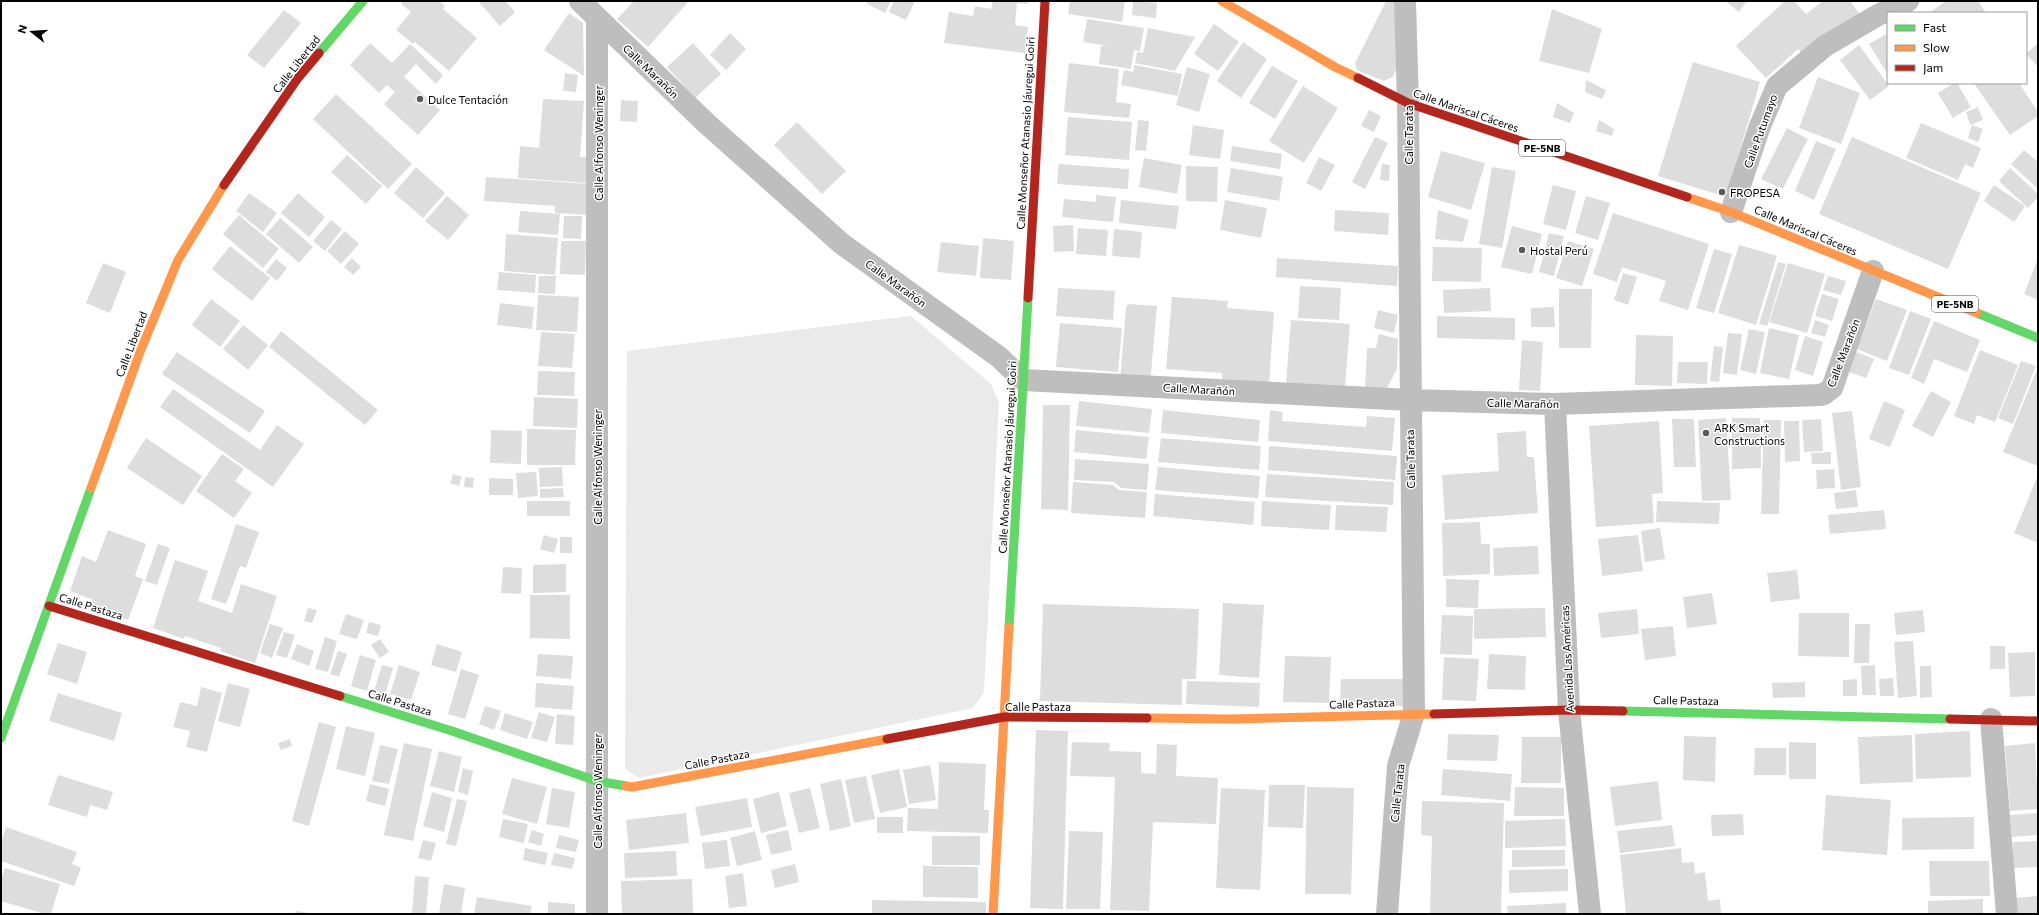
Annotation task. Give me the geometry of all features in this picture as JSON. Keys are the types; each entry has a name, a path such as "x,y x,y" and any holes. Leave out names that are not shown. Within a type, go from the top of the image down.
{"main road":[{"name":"Calle Libertad","path":"1,738 140,352 178,260 221,190 298,78 362,1"},
{"name":"Calle Monseñor Atanasio Jáuregui Goiri","path":"993,914 1044,1"},
{"name":"Calle Mariscal Cáceres","path":"1222,1 1334,66 1408,103 1731,212 1873,271"},
{"name":"PE-5NB","path":"1873,271 2038,338"},
{"name":"Calle Pastaza","path":"49,606 452,731 597,782 632,787 1004,717 1232,719 1569,710 2038,721"}],"street":[{"name":"Calle Marañón","path":"580,1 597,20 706,123 842,244 999,358 1023,380 1410,400 1554,404 1824,394 1832,388 1873,271"},
{"name":"Calle Tarata","path":"1386,914 1398,766 1414,713 1408,103 1404,1"},
{"name":"Calle Putumayo","path":"1731,212 1760,126 1777,86 1872,8 1908,1"},
{"name":"Calle Alfonso Weninger","path":"597,20 597,914"},
{"name":"Avenida Las Américas","path":"1554,404 1569,710 1590,914"},
{"path":"1991,719 2007,914"}],"shaded area":[{"path":"911,316 991,384 999,402 984,692 973,708 639,778 625,769 627,351"}],"building":[{"path":"403,1 439,1 445,6 443,9 477,38 449,71 415,42 413,44 396,30 411,12 401,4"},
{"path":"478,1 505,1 515,12 500,26"},
{"path":"634,1 689,1 648,47 617,19"},
{"path":"868,1 891,1 885,13 867,4"},
{"path":"894,1 915,1 906,20 889,12"},
{"path":"993,1 1028,1 1028,4 1017,3 1015,25 1028,27 1025,53 944,43 949,12 973,16 975,6 991,9"},
{"path":"1070,1 1125,1 1122,22 1068,14"},
{"path":"1133,1 1157,3 1156,18 1132,15"},
{"path":"1386,1 1397,2 1400,59 1393,77 1384,81 1357,70 1355,63"},
{"path":"1725,1 1747,1 1739,12"},
{"path":"1785,1 1794,1 1806,14 1823,1 1850,1 1859,13 1803,55 1798,49 1766,78 1736,46"},
{"path":"1946,1 1978,1 1985,12 1930,12"},
{"path":"1552,9 1602,29 1589,73 1539,61"},
{"path":"284,10 301,23 264,68 247,55"},
{"path":"569,13 583,23 584,76 544,50"},
{"path":"1087,19 1144,28 1140,51 1134,50 1131,69 1099,64 1101,46 1108,46 1083,42"},
{"path":"1214,24 1239,42 1218,71 1194,54"},
{"path":"1148,28 1195,37 1175,71 1135,63 1137,52 1143,53"},
{"path":"730,33 746,49 726,70 710,55"},
{"path":"1887,34 1887,73 1869,44"},
{"path":"1243,42 1267,59 1241,98 1217,81"},
{"path":"370,43 392,63 410,44 443,75 436,84 416,64 404,77 440,110 418,135 384,104 395,92 387,85 379,93 350,65"},
{"path":"693,43 721,74 695,98 667,67"},
{"path":"2038,43 2038,67 2027,55 2027,53"},
{"path":"1859,45 1889,86 1870,100 1840,60"},
{"path":"1693,62 1760,82 1726,197 1658,176"},
{"path":"1069,63 1119,69 1116,102 1131,104 1129,118 1064,112"},
{"path":"1134,65 1182,74 1178,96 1121,85 1124,70 1133,72"},
{"path":"1272,66 1298,81 1275,119 1249,103"},
{"path":"1187,67 1210,74 1199,112 1176,105"},
{"path":"565,73 578,75 576,92 563,91"},
{"path":"1818,77 1860,93 1841,144 1799,128"},
{"path":"1586,80 1606,90 1602,99 1585,92"},
{"path":"1952,84 1958,84 1971,107 1953,118 1938,93"},
{"path":"2020,84 2038,112 2038,116 2010,135 1975,85"},
{"path":"1303,86 1338,108 1304,163 1269,141"},
{"path":"336,94 412,164 388,189 313,119"},
{"path":"543,99 584,101 580,157 588,157 586,183 518,178 520,146 539,148"},
{"path":"621,100 638,101 637,122 620,121"},
{"path":"1557,103 1574,113 1570,123 1553,117"},
{"path":"1978,107 1983,120 1970,125 1966,112"},
{"path":"1369,110 1381,116 1374,132 1361,126"},
{"path":"1068,117 1132,122 1129,160 1065,155"},
{"path":"1138,120 1149,121 1146,151 1135,150"},
{"path":"1599,120 1614,129 1612,136 1596,131"},
{"path":"797,122 846,171 822,194 774,145"},
{"path":"1921,123 1981,148 1973,168 1965,164 1958,180 1906,158"},
{"path":"1193,125 1224,130 1220,159 1189,155"},
{"path":"1972,125 1983,129 1978,142 1968,138"},
{"path":"1787,128 1808,139 1783,189 1761,179"},
{"path":"1375,137 1388,143 1365,189 1352,182"},
{"path":"1852,137 1981,193 1948,269 1819,214"},
{"path":"1816,141 1836,149 1814,200 1795,191"},
{"path":"1232,146 1282,154 1280,169 1230,161"},
{"path":"2024,150 2038,162 2038,189 2011,164"},
{"path":"1441,151 1485,163 1471,210 1428,197"},
{"path":"347,155 382,186 366,204 331,172"},
{"path":"1319,157 1335,165 1321,191 1306,183"},
{"path":"1144,158 1182,165 1177,194 1139,187"},
{"path":"1059,164 1129,169 1128,189 1057,184"},
{"path":"1382,164 1390,165 1389,181 1380,180"},
{"path":"1186,166 1218,167 1217,202 1186,201"},
{"path":"416,167 445,193 423,218 394,193"},
{"path":"1492,167 1516,171 1502,248 1479,244"},
{"path":"1231,168 1283,177 1279,201 1227,192"},
{"path":"2010,168 2038,194 2038,197 2028,208 1999,181"},
{"path":"486,177 589,184 587,215 555,213 555,206 484,201"},
{"path":"1553,185 1576,191 1566,230 1543,224"},
{"path":"1994,185 2025,206 2014,222 1984,201"},
{"path":"249,193 277,213 263,232 236,211"},
{"path":"298,193 325,217 309,237 281,213"},
{"path":"1096,195 1116,197 1113,222 1062,217 1064,199 1096,202"},
{"path":"447,196 469,215 448,240 425,221"},
{"path":"1586,196 1610,203 1598,240 1575,233"},
{"path":"1121,200 1179,206 1176,229 1119,223"},
{"path":"1225,200 1267,208 1261,238 1220,230"},
{"path":"1335,210 1389,213 1388,235 1334,231"},
{"path":"1438,210 1469,220 1463,242 1435,239"},
{"path":"520,211 560,214 558,235 518,232"},
{"path":"1613,213 1709,244 1688,310 1659,301 1666,281 1622,267 1617,282 1593,274"},
{"path":"239,215 279,249 263,268 223,234"},
{"path":"564,216 582,216 581,239 563,238"},
{"path":"280,218 313,247 299,263 266,234"},
{"path":"331,220 342,229 325,251 313,241"},
{"path":"1073,225 1074,251 1054,252 1053,226"},
{"name":"Hostal Perú","path":"1512,226 1542,234 1532,274 1501,267"},
{"path":"1078,228 1108,230 1106,256 1076,254"},
{"path":"1114,229 1142,232 1140,258 1112,256"},
{"path":"345,231 359,244 341,264 327,251"},
{"path":"1549,233 1564,236 1554,276 1539,272"},
{"path":"506,234 558,238 555,275 504,271"},
{"path":"983,238 1014,241 1011,280 980,278"},
{"path":"561,241 586,241 585,275 560,274"},
{"path":"1568,241 1594,249 1582,286 1556,278"},
{"path":"941,242 979,246 976,276 937,272"},
{"path":"1739,245 1777,256 1756,325 1718,313"},
{"path":"230,246 270,278 252,301 212,269"},
{"path":"1433,247 1482,248 1481,282 1432,281"},
{"path":"1714,249 1732,254 1714,313 1696,308"},
{"path":"352,258 361,267 353,275 344,267"},
{"path":"1277,258 1398,266 1397,286 1276,277"},
{"path":"2038,258 2038,300 2024,294"},
{"path":"276,259 287,268 277,281 266,272"},
{"path":"1778,262 1786,264 1767,326 1759,324"},
{"path":"103,263 126,272 110,313 86,303"},
{"path":"1788,263 1825,274 1807,333 1769,322"},
{"path":"499,272 536,275 535,293 497,290"},
{"path":"1623,273 1637,277 1628,305 1614,300"},
{"path":"539,276 556,276 555,294 538,293"},
{"path":"1828,276 1846,281 1841,295 1823,290"},
{"path":"1300,286 1341,288 1339,320 1298,318"},
{"path":"1058,288 1115,291 1113,320 1056,316"},
{"path":"1490,288 1491,311 1444,313 1443,290"},
{"path":"1559,289 1592,289 1591,348 1559,348"},
{"path":"1822,294 1839,299 1832,321 1815,316"},
{"path":"538,295 579,297 577,332 536,330"},
{"path":"1172,297 1228,301 1227,308 1274,312 1269,383 1222,379 1222,373 1166,369"},
{"path":"211,299 240,321 220,347 192,325"},
{"path":"1876,299 1907,310 1887,361 1857,349"},
{"path":"500,303 534,307 532,329 497,325"},
{"path":"1128,304 1157,306 1150,384 1120,381 1126,308"},
{"path":"1554,307 1555,327 1531,327 1531,308"},
{"path":"1378,310 1398,315 1394,333 1374,328"},
{"path":"1910,311 1931,319 1909,375 1889,368"},
{"path":"1437,316 1515,318 1515,340 1437,338"},
{"path":"1291,320 1350,324 1345,387 1286,383"},
{"path":"1815,320 1829,325 1825,337 1811,333"},
{"path":"1934,321 1980,340 1967,372 1934,359 1924,384 1911,378"},
{"path":"1060,323 1122,328 1118,372 1056,367"},
{"path":"243,325 268,345 248,370 223,349"},
{"path":"1769,328 1799,335 1789,379 1760,373"},
{"path":"1749,329 1765,332 1756,374 1740,370"},
{"path":"281,331 378,410 365,425 269,347"},
{"path":"541,332 575,334 572,368 538,366"},
{"path":"1728,333 1742,334 1737,375 1723,373"},
{"path":"1379,334 1398,339 1397,369 1386,390 1365,389 1367,348 1376,348"},
{"path":"1636,335 1673,336 1672,386 1635,385"},
{"path":"1805,336 1823,342 1813,376 1795,370"},
{"path":"1522,340 1543,342 1540,391 1519,390"},
{"path":"1714,346 1723,347 1719,382 1710,381"},
{"path":"1980,350 2018,365 1995,422 1977,415 1974,424 1954,416"},
{"path":"1854,351 1874,359 1866,378 1846,371"},
{"path":"177,352 265,411 250,433 162,374"},
{"path":"2021,361 2036,366 2013,424 1998,418"},
{"path":"1678,362 1708,362 1707,384 1677,383"},
{"path":"2038,367 2038,466 2003,452"},
{"path":"538,371 575,372 574,396 537,395"},
{"path":"173,389 260,450 277,425 304,444 273,487 160,407"},
{"path":"1931,391 1951,402 1933,437 1912,426"},
{"path":"534,397 578,399 577,428 533,426"},
{"path":"1079,401 1152,409 1149,433 1076,426"},
{"path":"1884,401 1905,410 1890,447 1869,439"},
{"path":"1043,405 1070,405 1068,510 1041,509"},
{"path":"1163,410 1260,420 1258,442 1161,433"},
{"path":"1270,410 1283,412 1282,421 1366,427 1367,416 1395,418 1392,451 1268,441"},
{"path":"1852,411 1861,487 1841,490 1832,413"},
{"path":"1726,418 1731,500 1702,501 1698,420"},
{"path":"1732,418 1760,418 1761,468 1732,469"},
{"path":"1672,419 1694,419 1696,467 1674,467"},
{"path":"1821,419 1823,451 1804,452 1802,420"},
{"path":"1764,420 1781,420 1779,514 1761,514"},
{"path":"1659,421 1663,493 1652,494 1654,523 1596,527 1589,426"},
{"path":"1784,421 1799,421 1800,461 1785,462"},
{"path":"527,429 576,430 575,465 527,465"},
{"path":"491,430 522,431 521,464 490,463"},
{"path":"1076,430 1149,437 1146,459 1074,452"},
{"path":"1526,431 1527,457 1534,457 1538,513 1445,520 1442,475 1499,471 1497,433"},
{"path":"146,438 202,476 183,505 127,468"},
{"path":"1161,438 1261,446 1259,470 1158,462"},
{"path":"1269,446 1397,456 1395,480 1268,470"},
{"path":"1831,452 1831,464 1812,464 1811,453"},
{"path":"222,454 244,469 235,481 252,493 234,518 196,491"},
{"path":"1075,459 1149,464 1147,490 1121,488 1114,482 1074,480"},
{"path":"562,467 563,486 540,487 539,468"},
{"path":"1158,467 1260,476 1258,498 1155,490"},
{"path":"1834,469 1835,488 1817,489 1816,470"},
{"path":"536,472 538,496 518,498 516,473"},
{"path":"453,474 462,477 459,486 450,483"},
{"path":"1267,474 1394,482 1393,505 1265,497"},
{"path":"2038,475 2038,543 2014,533"},
{"path":"465,477 474,478 473,488 464,487"},
{"path":"489,478 513,479 513,495 489,495"},
{"path":"1073,482 1113,485 1119,490 1147,492 1145,518 1071,513"},
{"path":"563,488 564,497 540,498 540,489"},
{"path":"1856,490 1858,507 1836,509 1834,493"},
{"path":"1155,494 1255,502 1253,525 1153,516"},
{"path":"527,501 570,501 570,516 527,516"},
{"path":"1262,501 1331,505 1329,530 1261,526"},
{"path":"1657,501 1720,503 1719,524 1656,522"},
{"path":"1336,505 1388,507 1386,532 1335,530"},
{"path":"1884,510 1886,529 1830,534 1828,515"},
{"path":"1480,522 1481,544 1490,544 1490,574 1443,576 1442,523"},
{"path":"236,524 259,532 246,568 240,566 226,604 211,599"},
{"path":"1660,528 1665,559 1645,562 1641,531"},
{"path":"108,530 146,544 135,576 143,579 128,620 91,606 93,600 70,591 82,556 96,562"},
{"path":"544,535 558,539 554,553 540,549"},
{"path":"1638,535 1643,571 1602,576 1598,539"},
{"path":"560,537 572,537 572,553 560,553"},
{"path":"158,544 170,548 157,585 145,581"},
{"path":"1538,546 1539,574 1494,576 1493,548"},
{"path":"175,560 208,571 198,601 232,613 241,584 277,596 255,663 220,651 221,648 185,636 184,639 153,628"},
{"path":"566,564 566,592 533,593 533,565"},
{"path":"503,567 522,568 521,594 501,593"},
{"path":"1797,570 1800,599 1771,602 1767,573"},
{"path":"1446,579 1479,580 1478,608 1446,607"},
{"path":"1712,593 1717,624 1687,628 1683,597"},
{"path":"530,595 570,595 570,639 530,638"},
{"path":"1223,603 1264,605 1259,678 1219,675"},
{"path":"1043,604 1199,609 1196,679 1182,679 1182,705 1040,701"},
{"path":"308,608 317,610 312,623 304,621"},
{"path":"1545,608 1546,637 1474,639 1474,609"},
{"path":"1637,609 1639,634 1601,638 1598,613"},
{"path":"1923,610 1925,632 1896,635 1894,613"},
{"path":"1799,613 1849,613 1849,657 1798,656"},
{"path":"346,614 364,620 357,639 339,634"},
{"path":"1442,615 1473,616 1472,655 1440,654"},
{"path":"369,622 381,625 378,636 366,633"},
{"path":"270,624 283,628 272,658 260,653"},
{"path":"1855,624 1870,624 1869,663 1854,663"},
{"path":"1673,626 1676,656 1645,660 1641,629"},
{"path":"284,632 295,635 287,658 276,655"},
{"path":"325,637 337,641 328,672 315,669"},
{"path":"380,639 389,652 380,658 371,645"},
{"path":"1913,641 1917,696 1898,698 1894,642"},
{"path":"58,643 87,652 77,684 47,674"},
{"path":"297,644 314,651 309,666 291,659"},
{"path":"437,644 462,652 456,672 431,665"},
{"path":"1990,646 2005,646 2005,669 1990,669"},
{"path":"338,651 347,654 339,677 330,674"},
{"path":"2035,652 2035,696 2010,697 2008,653"},
{"path":"538,654 573,656 571,679 536,676"},
{"path":"1489,654 1526,656 1525,690 1487,689"},
{"path":"360,655 376,660 367,691 351,686"},
{"path":"1285,656 1331,657 1329,703 1283,702"},
{"path":"1444,657 1479,659 1476,701 1442,700"},
{"path":"382,665 393,668 385,695 374,691"},
{"path":"399,665 420,672 411,700 390,694"},
{"path":"1875,665 1876,695 1862,695 1861,666"},
{"path":"1920,666 1931,666 1932,697 1920,698"},
{"path":"461,669 479,675 465,719 448,714"},
{"path":"1893,678 1894,696 1880,696 1879,679"},
{"path":"1341,679 1403,679 1403,706 1340,704"},
{"path":"1857,679 1857,696 1843,696 1843,680"},
{"path":"1187,681 1260,683 1259,707 1186,704"},
{"path":"1805,682 1805,697 1773,698 1772,683"},
{"path":"228,683 250,689 240,727 218,721"},
{"path":"536,683 574,686 572,710 535,707"},
{"path":"201,687 222,693 207,752 186,747 190,731 173,727 180,702 197,706"},
{"path":"58,693 122,713 114,741 49,721"},
{"path":"485,706 501,711 494,730 479,724"},
{"path":"539,712 555,717 547,742 531,738"},
{"path":"505,713 533,722 527,739 500,730"},
{"path":"557,714 575,716 573,745 555,744"},
{"path":"319,722 336,727 309,826 292,821"},
{"path":"346,726 375,733 365,776 336,769"},
{"path":"1036,730 1068,731 1063,909 1030,908"},
{"path":"1970,731 1971,777 1916,779 1915,734"},
{"path":"1448,734 1499,735 1497,761 1447,760"},
{"path":"1912,735 1913,782 1860,784 1858,737"},
{"path":"1684,736 1716,737 1715,782 1683,780"},
{"path":"1522,737 1561,737 1561,783 1521,783"},
{"path":"290,739 292,746 281,750 278,743"},
{"path":"1072,742 1110,743 1109,751 1141,752 1141,773 1156,774 1157,744 1177,745 1176,776 1218,778 1216,824 1153,822 1149,911 1110,910 1115,777 1070,776"},
{"path":"1789,742 1816,743 1816,779 1789,779"},
{"path":"404,743 432,749 413,841 384,835"},
{"path":"2035,743 2038,809 2010,811 2005,746"},
{"path":"380,745 398,749 389,784 372,781"},
{"path":"1755,748 1786,748 1786,775 1754,775"},
{"path":"439,751 462,757 454,792 430,786"},
{"path":"939,762 986,764 984,810 989,810 988,833 907,831 908,808 938,809"},
{"path":"930,765 936,800 909,804 903,770"},
{"path":"463,768 473,771 468,795 458,792"},
{"path":"899,769 907,807 880,813 871,775"},
{"path":"1443,769 1512,774 1510,801 1441,795"},
{"path":"58,775 113,792 107,810 90,805 87,817 48,805"},
{"path":"866,776 875,819 854,823 845,780"},
{"path":"512,778 547,787 537,824 502,814"},
{"path":"841,779 851,826 830,831 820,784"},
{"path":"1658,781 1662,820 1615,826 1610,787"},
{"path":"370,784 389,789 385,806 366,801"},
{"path":"1269,785 1305,785 1303,828 1268,827"},
{"path":"1307,787 1354,788 1351,894 1305,894"},
{"path":"1515,787 1564,788 1564,816 1514,816"},
{"path":"552,788 575,792 569,828 546,824"},
{"path":"810,788 820,828 799,833 789,793"},
{"path":"1221,788 1265,790 1260,890 1216,888"},
{"path":"432,792 452,798 444,832 423,826"},
{"path":"779,792 787,826 761,833 753,799"},
{"path":"1826,795 1891,800 1887,855 1822,850"},
{"path":"747,798 752,827 701,836 695,807"},
{"path":"457,799 467,801 456,846 446,844"},
{"path":"1422,801 1504,803 1501,914 1430,914 1432,836 1421,835"},
{"path":"686,813 689,843 629,850 626,820"},
{"path":"2038,813 2038,835 2012,837 2010,815"},
{"path":"1743,814 1744,835 1712,836 1711,815"},
{"path":"877,817 903,817 903,833 877,833"},
{"path":"1974,817 1974,849 1902,850 1902,818"},
{"path":"503,819 528,824 524,843 499,837"},
{"path":"1565,819 1566,846 1505,848 1505,821"},
{"path":"1672,825 1675,846 1620,853 1617,831"},
{"path":"6,827 77,852 72,864 81,868 74,886 1,861 1,843"},
{"path":"532,830 544,834 541,846 528,842"},
{"path":"788,830 792,850 771,855 766,835"},
{"path":"755,831 762,860 737,866 730,838"},
{"path":"1069,831 1103,832 1100,909 1066,909"},
{"path":"559,835 579,840 576,852 556,848"},
{"path":"932,836 980,836 980,865 932,865"},
{"path":"423,840 436,843 431,861 418,858"},
{"path":"727,840 730,866 705,869 702,843"},
{"path":"2038,841 2038,867 2013,868 2013,842"},
{"path":"525,848 548,853 545,865 523,860"},
{"path":"1681,848 1682,863 1694,862 1695,874 1705,872 1708,901 1720,899 1721,913 1626,914 1620,855"},
{"path":"1512,850 1565,850 1565,866 1512,867"},
{"path":"676,851 677,876 625,878 624,853"},
{"path":"554,853 575,858 572,869 551,865"},
{"path":"1929,861 1989,861 1990,896 1930,896"},
{"path":"795,864 799,882 775,888 771,870"},
{"path":"923,866 978,867 978,898 923,897"},
{"path":"5,868 60,884 51,914 45,914 1,901 1,880"},
{"path":"1568,869 1568,891 1509,893 1509,870"},
{"path":"743,873 747,906 729,908 725,876"},
{"path":"415,876 429,877 426,914 412,914"},
{"path":"692,879 693,914 622,914 621,881"},
{"path":"444,884 465,888 461,914 439,913"},
{"path":"2038,896 2038,914 2018,914 2016,898"},
{"path":"477,897 532,906 530,914 474,914"},
{"path":"1983,899 1983,914 1928,914 1928,901"},
{"path":"872,900 986,902 986,914 872,914"},
{"path":"548,902 575,904 575,914 548,914"},
{"path":"1566,903 1566,914 1508,914 1507,906"},
{"path":"296,911 309,913 309,914 295,914"}],"traffic: fast":[{"path":"319,53 363,1"},
{"path":"1009,627 1028,298"},
{"path":"1977,313 2038,338"},
{"path":"1,738 91,488"},
{"path":"340,696 452,731 597,781 626,786"},
{"path":"1623,711 1950,719"}],"traffic: slow":[{"path":"1222,1 1335,67 1358,78"},
{"path":"91,488 140,352 178,260 224,185"},
{"path":"1687,197 1731,212 1977,313"},
{"path":"993,914 1009,627"},
{"path":"1147,718 1232,719 1434,714"},
{"path":"626,786 632,787 887,739"}],"traffic: jam":[{"path":"1028,298 1045,1"},
{"path":"224,185 298,78 319,53"},
{"path":"1358,78 1408,103 1687,197"},
{"path":"49,606 340,696"},
{"path":"1434,714 1569,710 1623,711"},
{"path":"887,739 1004,717 1147,718"},
{"path":"1950,719 2038,721"}],"place":[{"name":"Dulce Tentación","path":"420,99"},
{"name":"FROPESA","path":"1722,192"},
{"name":"Hostal Perú","path":"1522,250"},
{"name":"ARK Smart Constructions","path":"1706,433"}]}
